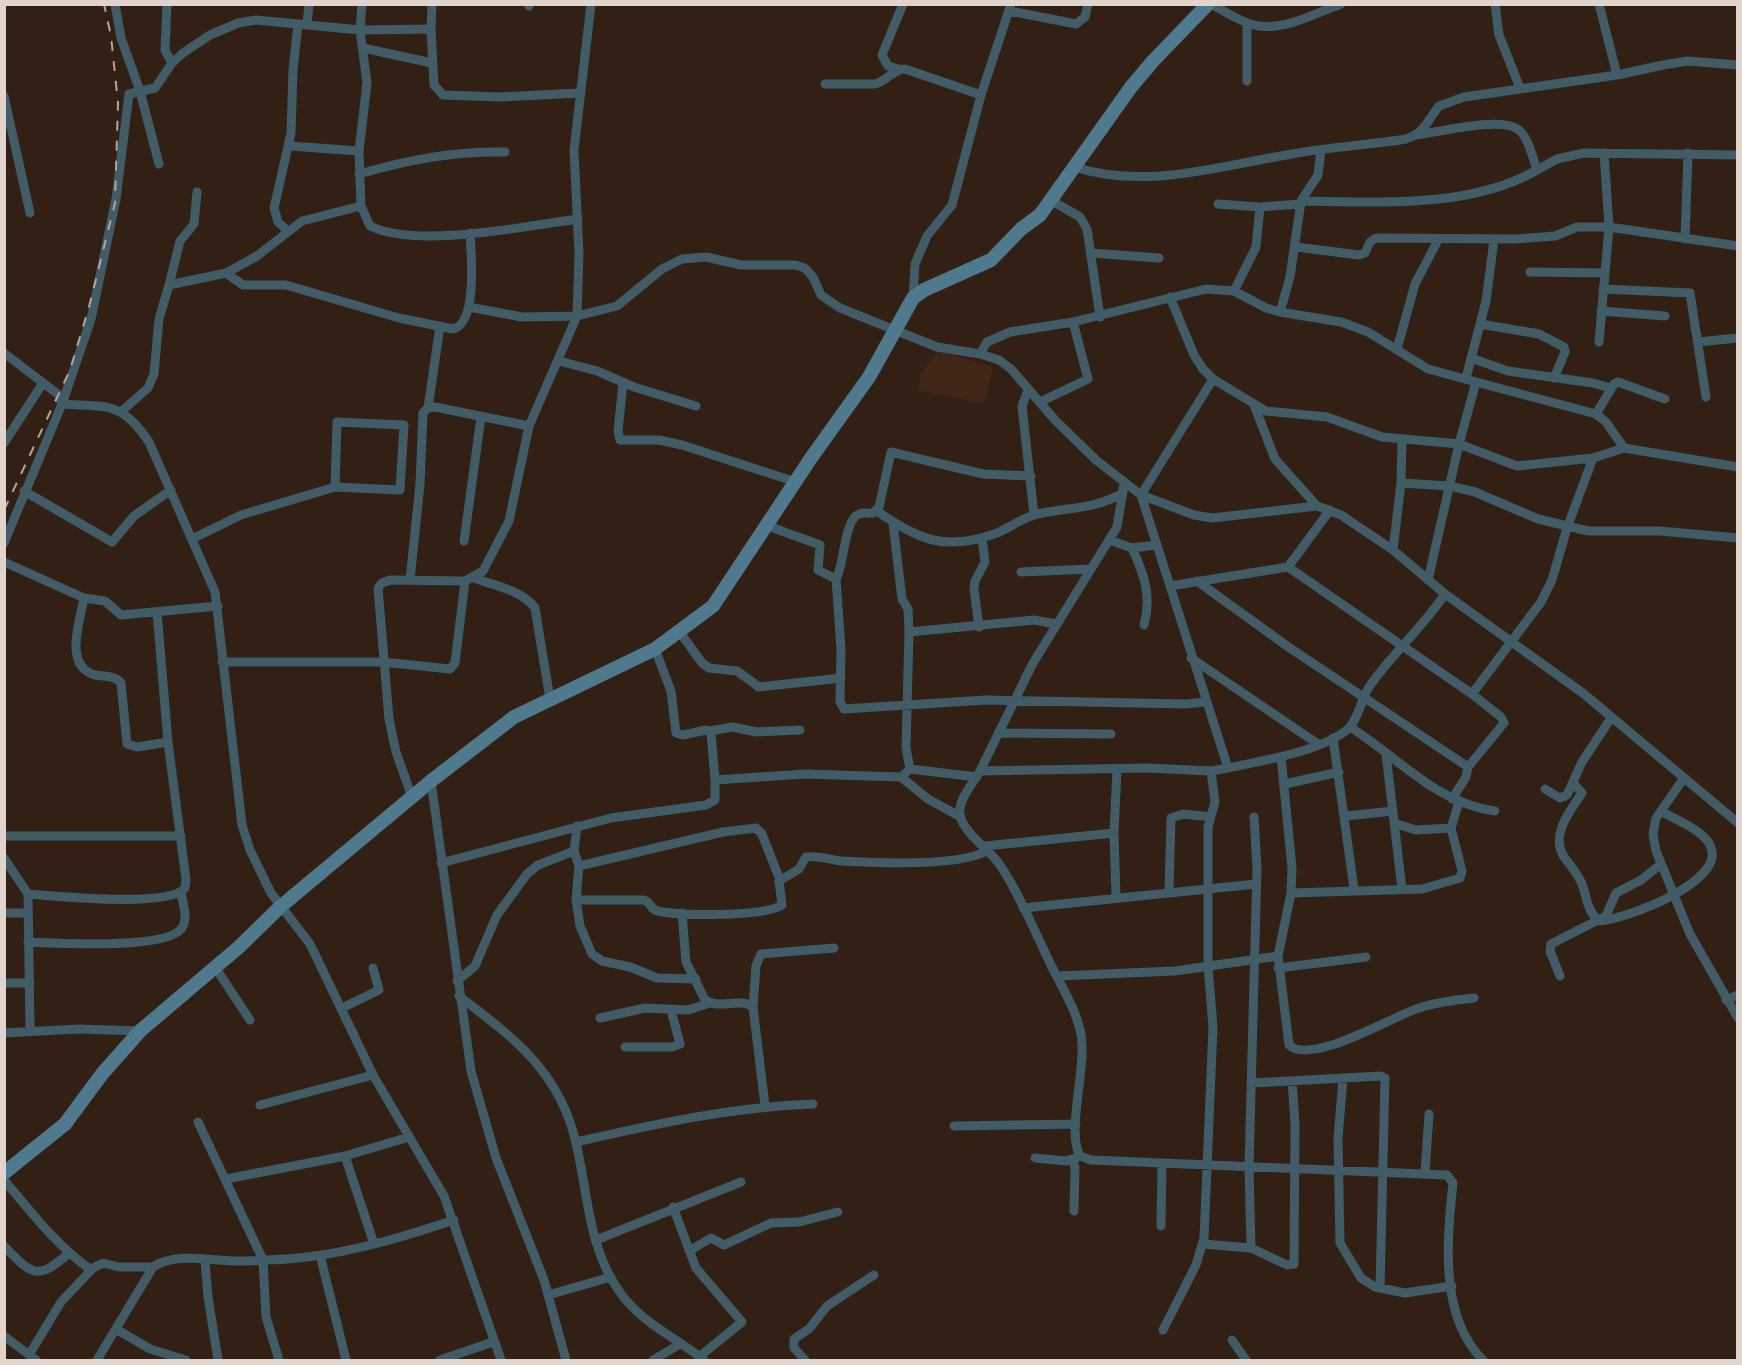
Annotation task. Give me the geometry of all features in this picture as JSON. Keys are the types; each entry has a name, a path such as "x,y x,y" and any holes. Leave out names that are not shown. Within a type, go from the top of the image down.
{"main road":[{"path":"4,1173 64,1124 102,1074 140,1030 215,967 280,907 431,781 514,717 655,649 712,606 869,377 913,298 924,290 991,260 1052,201 1074,167 1146,69 1205,5"}],"street":[{"path":"115,4 122,38 140,91 159,164"},
{"path":"167,4 165,50 172,63"},
{"path":"288,231 278,222 274,208 290,146 303,24 309,4"},
{"path":"362,4 360,30 367,83 359,151 359,174 361,206 365,220 377,230 409,234 470,233 578,219"},
{"path":"432,4 430,29 434,85 443,95 468,97 580,93"},
{"path":"222,662 383,663 446,669 453,667 469,580 483,571 509,521 529,426 578,316 578,219 574,150 591,4"},
{"path":"903,4 882,55 888,66 981,94"},
{"path":"913,298 915,264 927,236 952,205 981,94 1010,8 1077,24 1084,17 1088,4"},
{"path":"1205,5 1246,23 1273,26 1341,4"},
{"path":"1495,4 1501,44 1520,88"},
{"path":"1599,4 1617,75"},
{"path":"4,543 62,404 91,319 117,199 129,94 155,88 172,63 194,44 238,23 256,20 360,30 430,29"},
{"path":"1246,23 1247,81"},
{"path":"363,48 432,63"},
{"path":"1417,135 1425,128 1439,106 1449,101 1520,88 1617,75 1688,61 1737,65"},
{"path":"825,84 875,84 899,69"},
{"path":"4,96 30,213"},
{"path":"1074,167 1121,177 1190,174 1267,158 1485,125 1514,127 1522,133 1537,170"},
{"path":"290,146 359,151"},
{"path":"1280,312 1296,247 1301,203 1318,175 1322,150"},
{"path":"359,174 426,156 505,152"},
{"path":"1599,342 1609,227 1604,153"},
{"path":"1685,239 1688,153"},
{"path":"1218,204 1260,207 1301,203 1381,202 1480,192 1502,188 1570,155 1737,153"},
{"path":"123,411 140,398 154,374 159,319 180,241 194,224 197,192"},
{"path":"1052,201 1080,217 1087,229 1100,316"},
{"path":"169,285 226,273 257,256 302,221 361,206"},
{"path":"1234,291 1256,247 1260,207"},
{"path":"1296,247 1359,255 1365,253 1370,242 1376,238 1494,240 1555,237 1576,227 1609,227 1737,246"},
{"path":"226,273 243,285 286,285 373,311 440,326 459,327 469,307 470,233"},
{"path":"1397,349 1414,284 1438,240"},
{"path":"1466,378 1480,324 1494,240"},
{"path":"1091,253 1159,258"},
{"path":"469,307 522,317 578,316 617,306 650,278 672,264 682,260 706,257 741,265 805,268 810,272 821,296 827,301 894,331 937,347 980,354 999,360 1011,369 1028,390 1123,489 1194,515 1212,518 1317,506 1330,510 1393,550 1445,594 1584,694 1737,823"},
{"path":"1530,272 1605,273"},
{"path":"980,354 987,342 996,336 1100,316 1206,289 1234,291 1266,308 1341,322 1368,332 1428,369 1596,414 1606,422 1624,448"},
{"path":"1603,289 1690,293 1706,397"},
{"path":"1170,297 1194,355 1212,379 1254,405 1283,414 1328,417 1382,437 1402,441 1459,444 1517,466 1558,459 1593,458 1624,448 1737,467"},
{"path":"1601,311 1665,316"},
{"path":"1040,402 1088,379 1073,322"},
{"path":"1480,324 1539,334 1564,347 1565,352 1554,378"},
{"path":"410,580 418,507 423,414 428,408 440,326"},
{"path":"1698,342 1737,338"},
{"path":"4,353 59,395 62,404"},
{"path":"1471,358 1508,371 1593,382 1611,388"},
{"path":"559,361 597,371 623,383 696,406"},
{"path":"1212,379 1141,495 1205,702 1228,768"},
{"path":"1428,580 1459,444 1476,382"},
{"path":"1596,414 1611,388 1618,382 1665,399"},
{"path":"4,443 43,383"},
{"path":"623,383 618,431 620,440 658,440 682,445 796,482"},
{"path":"1028,390 1022,406 1034,515"},
{"path":"62,404 123,411 137,423 149,442 192,539 218,606 222,662 243,825 250,850 280,907 310,944 373,1075 435,1179 454,1220 501,1360"},
{"path":"1254,405 1275,459 1317,506"},
{"path":"428,408 435,407 529,426"},
{"path":"464,541 481,417"},
{"path":"192,539 241,515 334,487 400,490 404,425 337,422 334,487"},
{"path":"1393,550 1401,483 1402,441"},
{"path":"877,511 890,454 894,451 982,474 1031,476"},
{"path":"1472,694 1541,602 1552,580 1567,528 1593,458"},
{"path":"1401,483 1450,486 1475,492 1538,519 1567,528 1588,531 1660,531 1737,538"},
{"path":"1123,489 1097,505 1034,515 982,538 937,541 918,538 877,511 858,514 854,518 836,579 840,702 844,709 1013,701 1186,704 1205,702"},
{"path":"961,817 963,800 1013,701 1056,624 1117,527 1123,489"},
{"path":"24,491 112,542 134,516 171,490"},
{"path":"1288,567 1330,510"},
{"path":"893,523 902,600 908,609 906,748 910,769"},
{"path":"768,526 820,545 817,568 836,579"},
{"path":"980,627 974,589 975,581 985,562 982,538"},
{"path":"1109,540 1132,548 1156,545"},
{"path":"1132,548 1145,581 1148,598 1144,625"},
{"path":"4,562 84,598 105,601 122,615 218,606"},
{"path":"1170,586 1288,567 1472,694 1501,717 1504,723 1468,767 1456,801 1450,828 1462,876 1432,887 1291,893"},
{"path":"1022,572 1090,569"},
{"path":"412,797 396,752 383,663 378,588 382,583 390,580 469,580 520,594 529,600 535,608 550,699"},
{"path":"1197,581 1468,767"},
{"path":"901,777 910,769 978,774 1117,769 1211,771 1281,757 1333,738 1350,727 1363,697 1445,594"},
{"path":"84,598 76,640 78,660 83,668 93,674 113,678 121,683 127,744 137,747 168,742"},
{"path":"28,942 114,944 174,935 182,928 185,918 181,893 186,880 168,742 156,612"},
{"path":"909,632 980,627 1034,620 1056,624"},
{"path":"679,631 702,663 709,668 737,671 759,687 841,678"},
{"path":"655,649 671,691 676,733 733,727 756,732 800,730"},
{"path":"1191,658 1318,744"},
{"path":"1545,789 1564,798 1582,762 1611,718"},
{"path":"1350,727 1411,774 1456,801 1495,811"},
{"path":"441,863 576,826 632,815 706,805 715,800 712,738 709,731"},
{"path":"998,733 1111,734"},
{"path":"1333,738 1340,772 1354,890"},
{"path":"1386,754 1402,889"},
{"path":"1281,757 1291,840 1291,893 1278,956 1278,968 1287,1040 1293,1049 1335,1045 1422,1007 1474,998"},
{"path":"1116,897 1114,833 1117,769"},
{"path":"1163,1330 1196,1265 1203,1244 1213,1028 1208,966 1210,887 1208,827 1215,802 1211,771"},
{"path":"1285,784 1340,772"},
{"path":"715,780 805,774 901,777 928,799 961,817 972,834 987,848 1001,866 1023,908 1075,1015 1081,1034 1083,1056 1076,1124 1074,1211"},
{"path":"1684,778 1660,812 1653,834 1661,864 1690,934 1737,1018"},
{"path":"431,781 471,1071 483,1119 548,1296 566,1360"},
{"path":"1573,783 1582,794 1565,819 1560,834 1560,848 1581,879 1591,913 1599,921"},
{"path":"1346,816 1393,811"},
{"path":"1560,976 1550,951 1551,944 1599,921 1627,916 1673,895 1704,872 1713,856 1707,839 1660,812"},
{"path":"1169,891 1171,818 1183,814 1211,818"},
{"path":"1251,1248 1249,1167 1252,960 1256,884 1254,817"},
{"path":"1394,823 1416,830 1450,828"},
{"path":"576,826 574,851 579,866 576,900 586,943 592,954 602,961 630,967 657,978 696,979"},
{"path":"576,900 644,900 655,911 709,915 777,908 783,900 780,880 762,834 756,828 723,832 579,866"},
{"path":"780,880 799,869 806,857 853,862 967,860 987,848 1114,833"},
{"path":"4,836 181,836"},
{"path":"457,981 475,966 497,915 527,874 538,865 574,851"},
{"path":"4,858 28,894 30,1031"},
{"path":"1599,921 1610,911 1616,893 1641,880 1661,864"},
{"path":"1023,908 1169,891 1256,884"},
{"path":"28,894 145,899 181,893"},
{"path":"4,913 28,913"},
{"path":"682,913 686,962 705,1000 710,1003"},
{"path":"765,1106 753,1008 756,966 761,954 834,948"},
{"path":"1057,976 1149,973 1278,956"},
{"path":"1278,968 1366,957"},
{"path":"215,967 250,1020"},
{"path":"342,1008 379,990 373,968"},
{"path":"4,983 30,983"},
{"path":"1726,1000 1737,995"},
{"path":"459,996 511,1036 532,1056 551,1081 576,1142 584,1193 596,1240 611,1277 632,1307 701,1359 742,1322 709,1284 689,1251 673,1207"},
{"path":"600,1018 645,1008 671,1010 698,1008 710,1003 746,1004 753,1008"},
{"path":"625,1047 672,1047 680,1044 671,1010"},
{"path":"4,1033 140,1030"},
{"path":"260,1105 373,1075"},
{"path":"1252,1083 1381,1076 1385,1078 1380,1288"},
{"path":"1343,1078 1339,1118 1340,1243 1366,1283 1405,1293 1452,1286"},
{"path":"1203,1244 1251,1248 1287,1265 1294,1264 1292,1081"},
{"path":"576,1142 667,1120 765,1106 813,1104"},
{"path":"1425,1173 1429,1114"},
{"path":"198,1122 263,1260 266,1317 279,1360"},
{"path":"954,1126 1076,1124"},
{"path":"226,1179 345,1156 409,1137"},
{"path":"345,1156 374,1244"},
{"path":"1035,1158 1076,1158 1207,1166 1383,1170 1447,1175 1453,1183 1447,1256 1452,1286 1463,1334 1483,1360"},
{"path":"1161,1226 1162,1163"},
{"path":"4,1180 68,1254 91,1270"},
{"path":"596,1240 673,1207 741,1182"},
{"path":"689,1251 711,1238 724,1245 771,1223 799,1222 838,1212"},
{"path":"97,1360 153,1267 159,1263 183,1257 205,1261 263,1260 320,1255 374,1244 454,1220"},
{"path":"4,1246 27,1267 42,1272 50,1270 68,1254"},
{"path":"320,1255 346,1360"},
{"path":"205,1261 217,1360"},
{"path":"4,1336 32,1358 62,1302 91,1270 103,1263 119,1267 153,1267"},
{"path":"805,1360 794,1348 794,1339 809,1329 827,1306 874,1275"},
{"path":"548,1296 611,1277"},
{"path":"116,1329 150,1349 186,1360"},
{"path":"1232,1340 1246,1360"},
{"path":"440,1360 493,1341"},
{"path":"652,1360 680,1344"}],"shaded area":[{"path":"938,350 993,367 984,404 918,390 921,374"}],"railway":[{"path":"4,510 70,370 89,307 115,203 118,103 111,36 104,4"}]}
